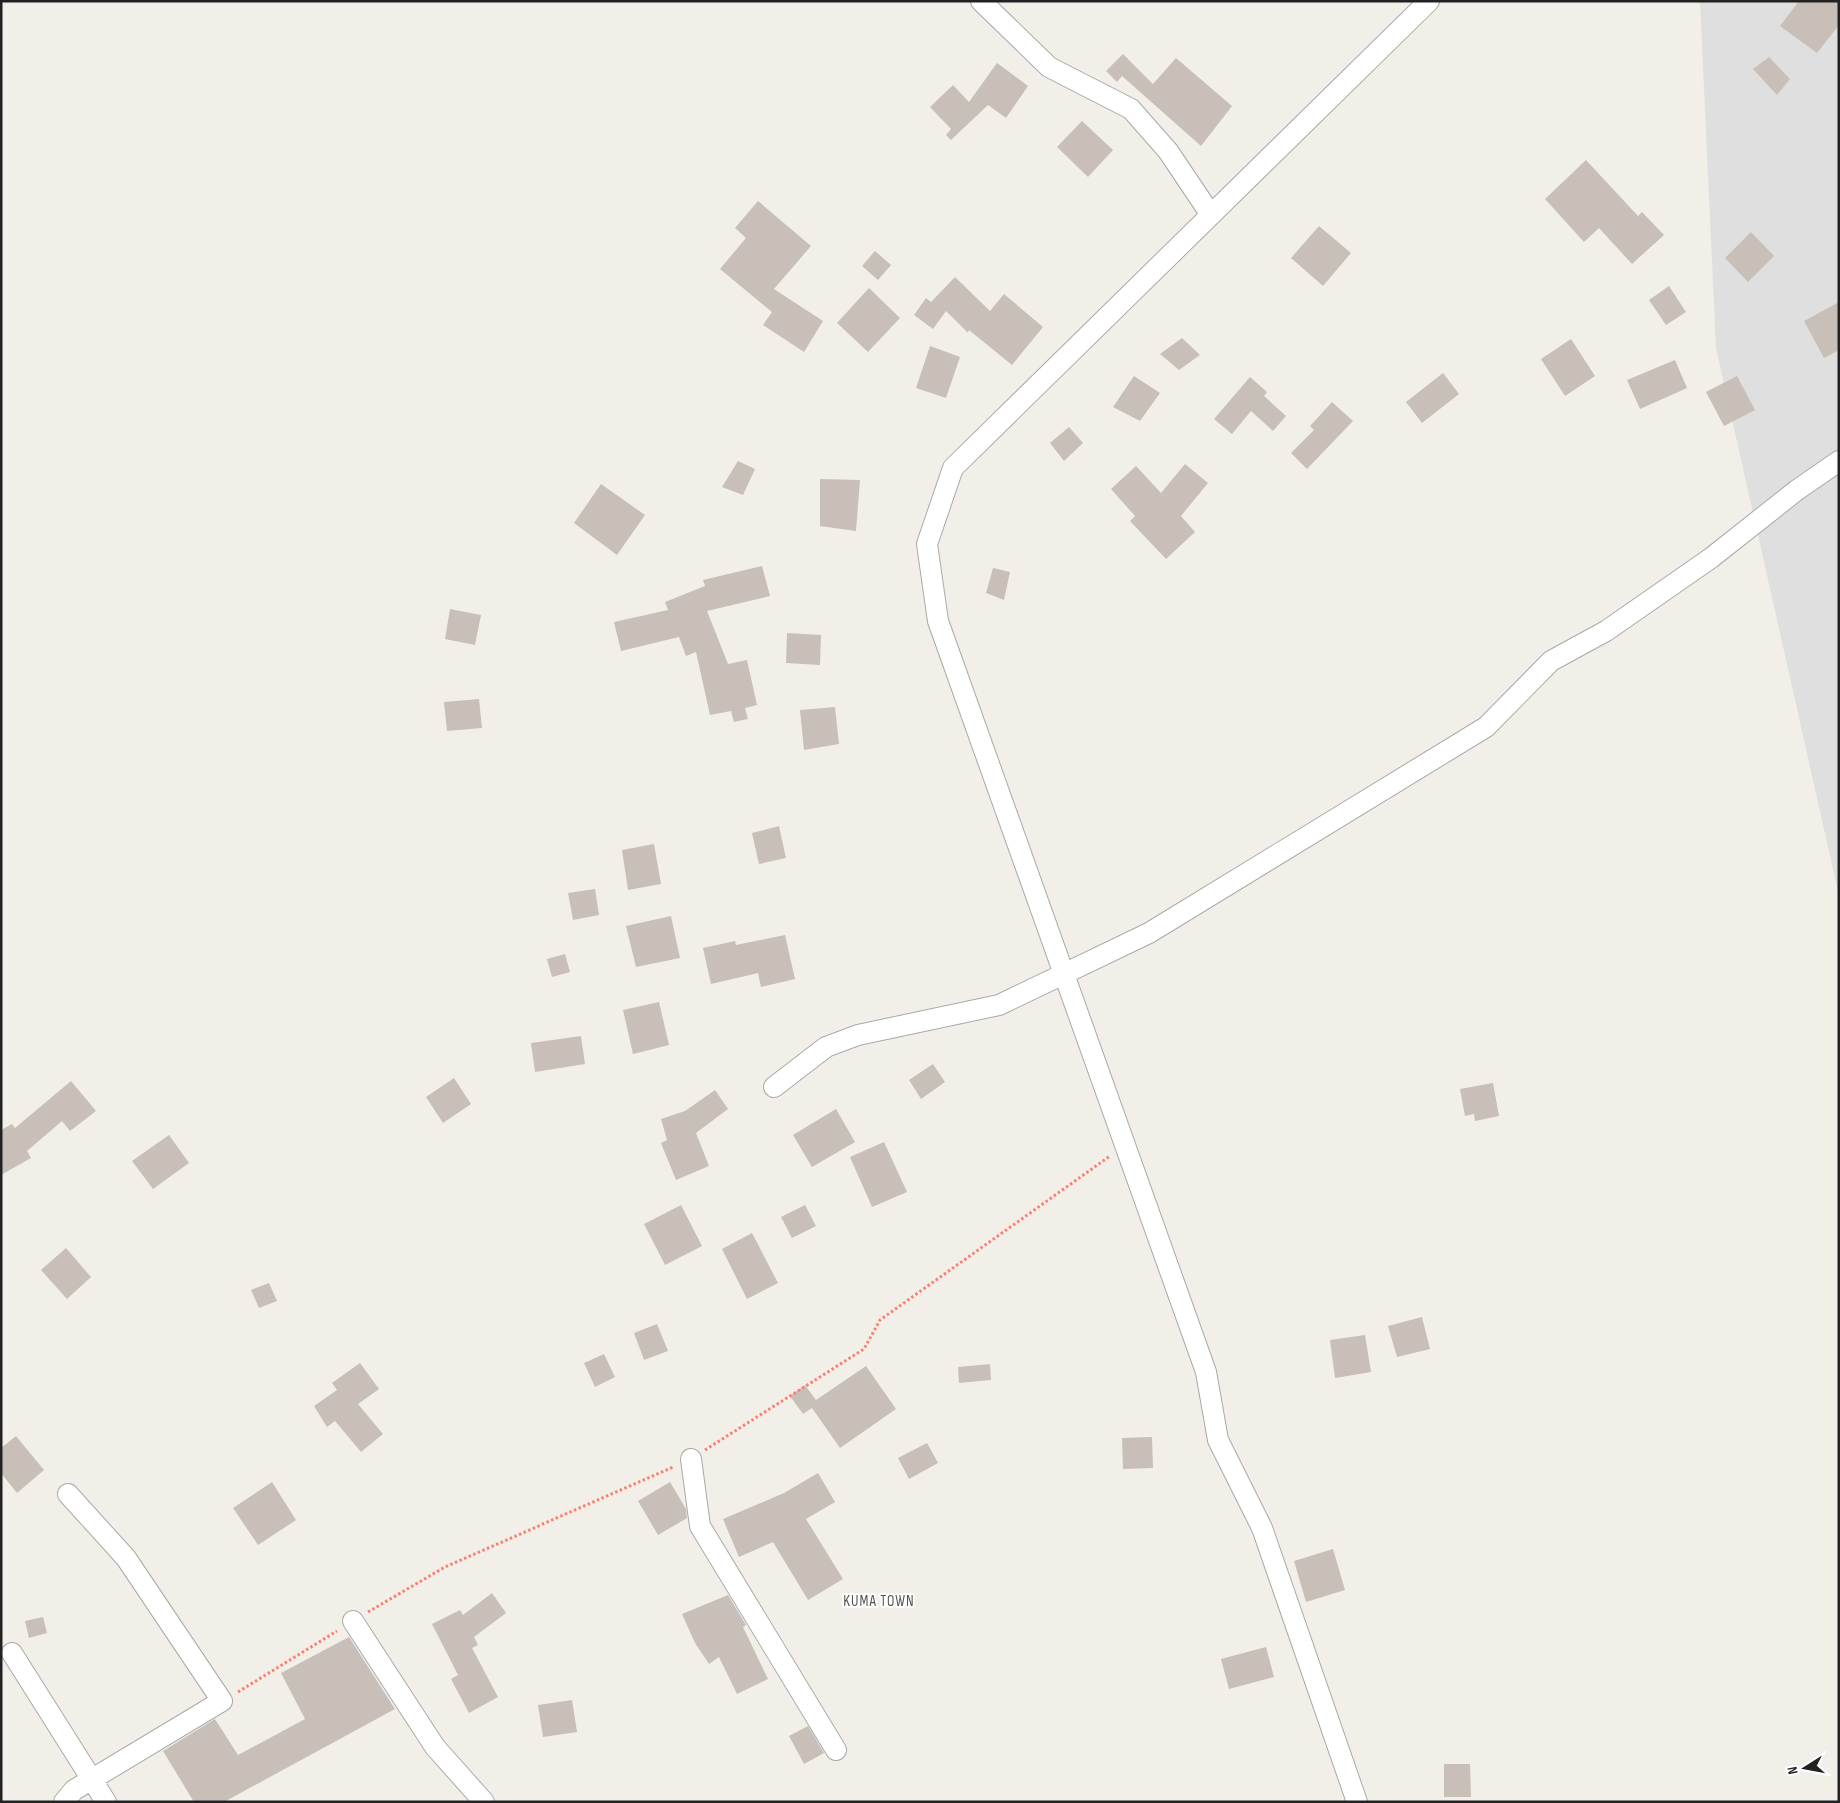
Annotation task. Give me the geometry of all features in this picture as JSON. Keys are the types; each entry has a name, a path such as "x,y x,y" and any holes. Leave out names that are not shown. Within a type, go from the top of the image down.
{"street":[{"path":"981,1 1049,67 1131,109 1168,151 1211,215"},
{"path":"1357,1802 1262,1528 1218,1440 1206,1372 938,621 927,544 953,468 1429,1"},
{"path":"774,1087 826,1047 858,1035 999,1005 1149,932 1486,727 1551,661 1614,625 1711,558 1797,490 1839,461"},
{"path":"691,1459 700,1526 836,1750"},
{"path":"64,1802 74,1790 222,1701 126,1558 68,1494"},
{"path":"354,1621 434,1748 484,1802"},
{"path":"12,1653 106,1802"}],"path":[{"path":"222,1701 446,1566 691,1459 864,1349 880,1320 1125,1145"}],"shaded area":[{"path":"1700,1 1839,1 1839,896 1716,348"}],"building":[{"path":"1799,1 1839,1 1839,25 1817,53 1780,26"},
{"path":"1123,54 1153,84 1176,58 1232,106 1201,146 1122,76 1117,82 1106,71"},
{"path":"1769,57 1790,79 1777,95 1753,69"},
{"path":"997,63 1028,86 1006,118 988,105 951,140 946,135 951,129 930,107 953,85 969,102"},
{"path":"1082,121 1113,150 1088,177 1057,147"},
{"path":"1586,160 1638,216 1642,212 1664,235 1632,264 1599,228 1584,242 1545,199"},
{"path":"758,201 811,246 774,289 823,321 804,352 763,325 772,312 720,269 746,238 735,228"},
{"path":"1319,226 1351,253 1323,286 1291,258"},
{"path":"1751,232 1774,256 1748,282 1725,258"},
{"path":"875,251 891,265 878,280 862,266"},
{"path":"955,277 990,311 1004,294 1043,327 1012,365 969,330 968,333 946,311 933,329 914,315 926,298 931,302"},
{"path":"1669,286 1686,312 1666,325 1649,300"},
{"path":"869,288 900,318 868,352 837,323"},
{"path":"1839,302 1839,350 1824,358 1804,321"},
{"path":"1182,338 1200,355 1179,370 1160,354"},
{"path":"1571,339 1595,376 1565,396 1541,359"},
{"path":"930,346 960,357 946,398 916,388"},
{"path":"1675,360 1687,388 1640,409 1627,380"},
{"path":"1443,373 1459,394 1422,423 1406,402"},
{"path":"1134,376 1160,393 1140,421 1113,407"},
{"path":"1737,376 1755,410 1724,426 1706,392"},
{"path":"1250,377 1267,392 1264,396 1286,416 1273,431 1251,411 1232,434 1214,419"},
{"path":"1332,402 1353,421 1307,469 1291,453 1314,430 1310,426"},
{"path":"1069,427 1083,443 1064,461 1050,443"},
{"path":"738,461 755,469 743,495 722,487"},
{"path":"1185,464 1208,483 1181,516 1195,532 1166,559 1130,521 1135,516 1111,489 1136,466 1161,493"},
{"path":"820,479 860,480 856,531 820,526"},
{"path":"601,484 645,515 617,555 574,523"},
{"path":"762,566 770,596 707,611 728,664 747,660 757,705 745,708 748,719 734,722 731,711 710,715 696,652 686,656 679,637 621,651 614,622 668,610 665,602 705,586 703,580"},
{"path":"993,568 1010,572 1004,600 986,593"},
{"path":"450,609 481,615 475,645 445,639"},
{"path":"787,633 821,635 820,665 786,663"},
{"path":"479,699 482,728 447,731 444,702"},
{"path":"835,707 839,744 804,750 800,710"},
{"path":"779,826 786,858 759,864 752,833"},
{"path":"654,844 661,884 628,890 622,850"},
{"path":"595,889 599,915 573,920 568,893"},
{"path":"671,916 680,958 636,967 626,926"},
{"path":"785,935 795,979 761,987 758,973 711,984 703,948 735,941 736,945"},
{"path":"565,954 570,972 552,977 547,959"},
{"path":"659,1002 669,1045 633,1054 623,1010"},
{"path":"581,1036 585,1064 535,1072 531,1043"},
{"path":"933,1064 945,1082 921,1099 909,1080"},
{"path":"454,1078 471,1104 443,1123 426,1097"},
{"path":"71,1081 96,1111 70,1131 62,1121 27,1151 31,1158 1,1175 1,1130 12,1124 15,1128"},
{"path":"1493,1083 1499,1116 1475,1121 1474,1114 1465,1116 1460,1089"},
{"path":"715,1090 728,1109 696,1133 709,1166 676,1180 661,1143 667,1140 661,1119 685,1111"},
{"path":"836,1109 855,1142 812,1167 793,1135"},
{"path":"169,1135 189,1163 153,1189 132,1161"},
{"path":"884,1142 907,1192 872,1207 850,1157"},
{"path":"681,1205 702,1246 665,1265 644,1224"},
{"path":"805,1205 816,1226 792,1238 781,1217"},
{"path":"752,1233 778,1283 747,1299 722,1249"},
{"path":"66,1248 91,1277 67,1299 41,1270"},
{"path":"269,1283 277,1301 259,1308 251,1290"},
{"path":"1422,1317 1430,1349 1397,1357 1388,1326"},
{"path":"657,1324 668,1351 644,1360 634,1333"},
{"path":"1365,1335 1371,1372 1335,1378 1330,1340"},
{"path":"604,1354 615,1377 595,1387 584,1363"},
{"path":"360,1363 379,1389 358,1404 383,1434 361,1452 335,1421 327,1427 314,1406 337,1390 332,1383"},
{"path":"990,1364 991,1380 959,1383 958,1367"},
{"path":"866,1366 896,1409 840,1448 812,1408 803,1414 790,1396 805,1385 816,1400"},
{"path":"16,1436 44,1470 17,1493 1,1473 1,1448"},
{"path":"1152,1437 1153,1468 1123,1469 1122,1438"},
{"path":"927,1443 938,1463 909,1479 898,1458"},
{"path":"818,1473 835,1502 806,1519 843,1579 808,1600 773,1542 739,1557 723,1519 784,1493"},
{"path":"272,1482 296,1520 258,1545 233,1508"},
{"path":"670,1482 686,1509 687,1518 658,1535 638,1501"},
{"path":"1333,1549 1345,1590 1306,1602 1294,1561"},
{"path":"492,1593 506,1613 474,1637 478,1645 472,1648 498,1697 469,1713 451,1679 458,1675 432,1624 460,1610 463,1615"},
{"path":"728,1595 746,1625 743,1627 768,1679 737,1694 719,1657 709,1664 695,1643 682,1614"},
{"path":"43,1617 47,1633 29,1638 25,1621"},
{"path":"349,1637 395,1709 224,1802 194,1802 163,1751 215,1719 238,1755 305,1719 281,1673"},
{"path":"1266,1647 1274,1677 1229,1689 1221,1659"},
{"path":"572,1700 577,1732 543,1737 538,1705"},
{"path":"808,1726 824,1753 804,1764 789,1736"},
{"path":"1444,1764 1470,1764 1471,1797 1444,1797"}],"district":[{"name":"KUMA TOWN","path":"879,1601"}]}
